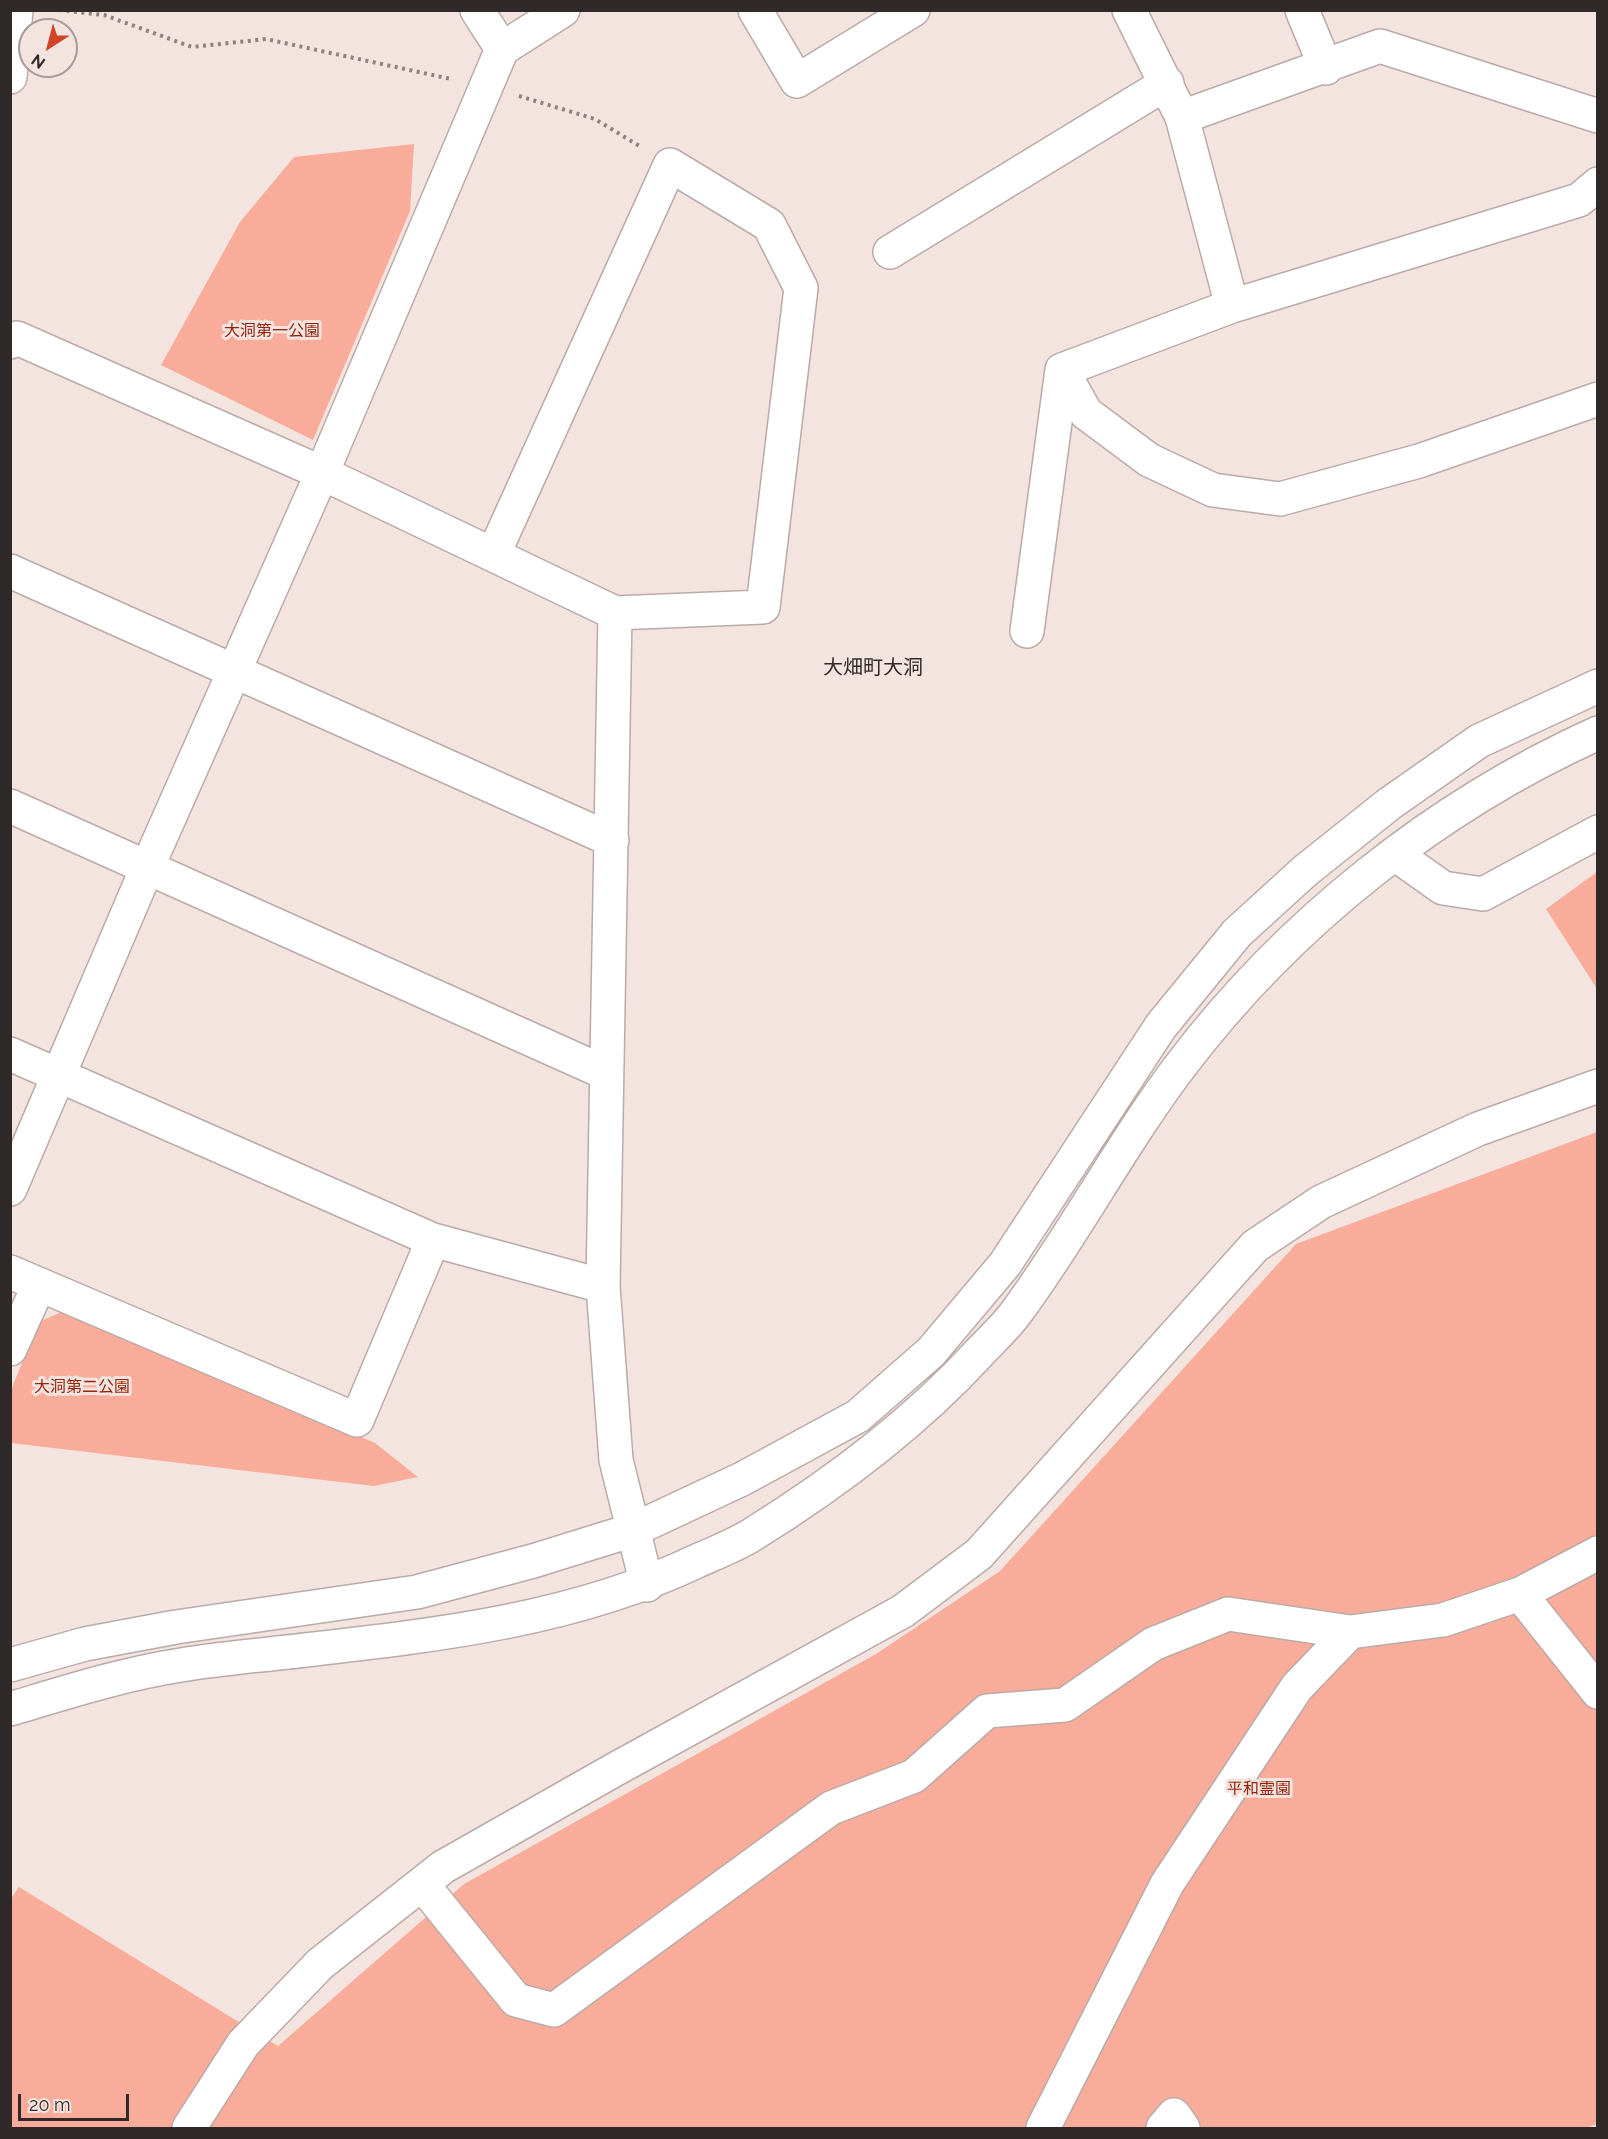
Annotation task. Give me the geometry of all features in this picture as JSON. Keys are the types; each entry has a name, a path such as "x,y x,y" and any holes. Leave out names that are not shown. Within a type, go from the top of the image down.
{"street":[{"path":"10,77 16,10"},
{"path":"477,10 502,49"},
{"path":"10,1189 147,868 237,670 502,49 563,10"},
{"path":"755,10 797,81 913,10"},
{"path":"1129,10 1182,117 1232,306"},
{"path":"1302,10 1326,68"},
{"path":"1182,117 1326,68 1380,46 1598,116"},
{"path":"890,252 1167,83"},
{"path":"10,342 17,338 322,473 494,553 615,613 763,607 801,288 769,225 670,165 494,553"},
{"path":"1062,370 1232,306 1579,200 1598,184"},
{"path":"1062,370 1086,413 1149,460 1214,490 1280,499 1419,461 1598,399"},
{"path":"1027,631 1062,370"},
{"path":"10,571 237,670 612,840"},
{"path":"615,613 603,1286 616,1460 647,1585"},
{"path":"10,1665 86,1644 176,1626 417,1592 533,1561 633,1530 742,1479 858,1416 923,1360 1005,1264 1161,1026 1237,933 1305,871 1361,826 1479,741 1598,686"},
{"path":"10,1708 90,1685 180,1665 420,1637 537,1617 647,1585 746,1539 861,1462 936,1400 1016,1313 1180,1067 1248,985 1314,920 1395,854 1486,792 1546,756 1598,732"},
{"path":"10,806 606,1073"},
{"path":"1395,854 1443,888 1483,894 1598,832"},
{"path":"10,1054 433,1240 603,1286"},
{"path":"189,2128 250,2036 320,1964 443,1867 903,1611 979,1554 1255,1246 1332,1197 1478,1130 1598,1086"},
{"path":"10,1349 25,1278 357,1420 433,1240"},
{"path":"422,1884 516,2000 554,2010 831,1808 914,1776 987,1712 1065,1706 1153,1644 1228,1614 1350,1632 1443,1620 1520,1594 1598,1553"},
{"path":"1520,1594 1598,1692"},
{"path":"1043,2128 1167,1884 1297,1687 1350,1632"},
{"path":"1163,2128 1174,2115 1182,2128"}],"path":[{"path":"59,10 104,15 192,47 266,39"}],"green space":[{"name":"大洞第一公園","path":"414,144 410,211 313,440 161,365 240,222 294,157"},
{"path":"1597,872 1597,989 1546,909"},
{"name":"平和霊園","path":"1597,1132 1597,2124 1586,2128 11,2128 10,1900 19,1887 278,2046 464,1884 876,1654 1000,1571 1296,1244"},
{"name":"大洞第二公園","path":"66,1310 375,1443 418,1477 374,1486 11,1443 11,1390 39,1322"}],"district":[{"name":"大畑町大洞","path":"873,668"}]}
